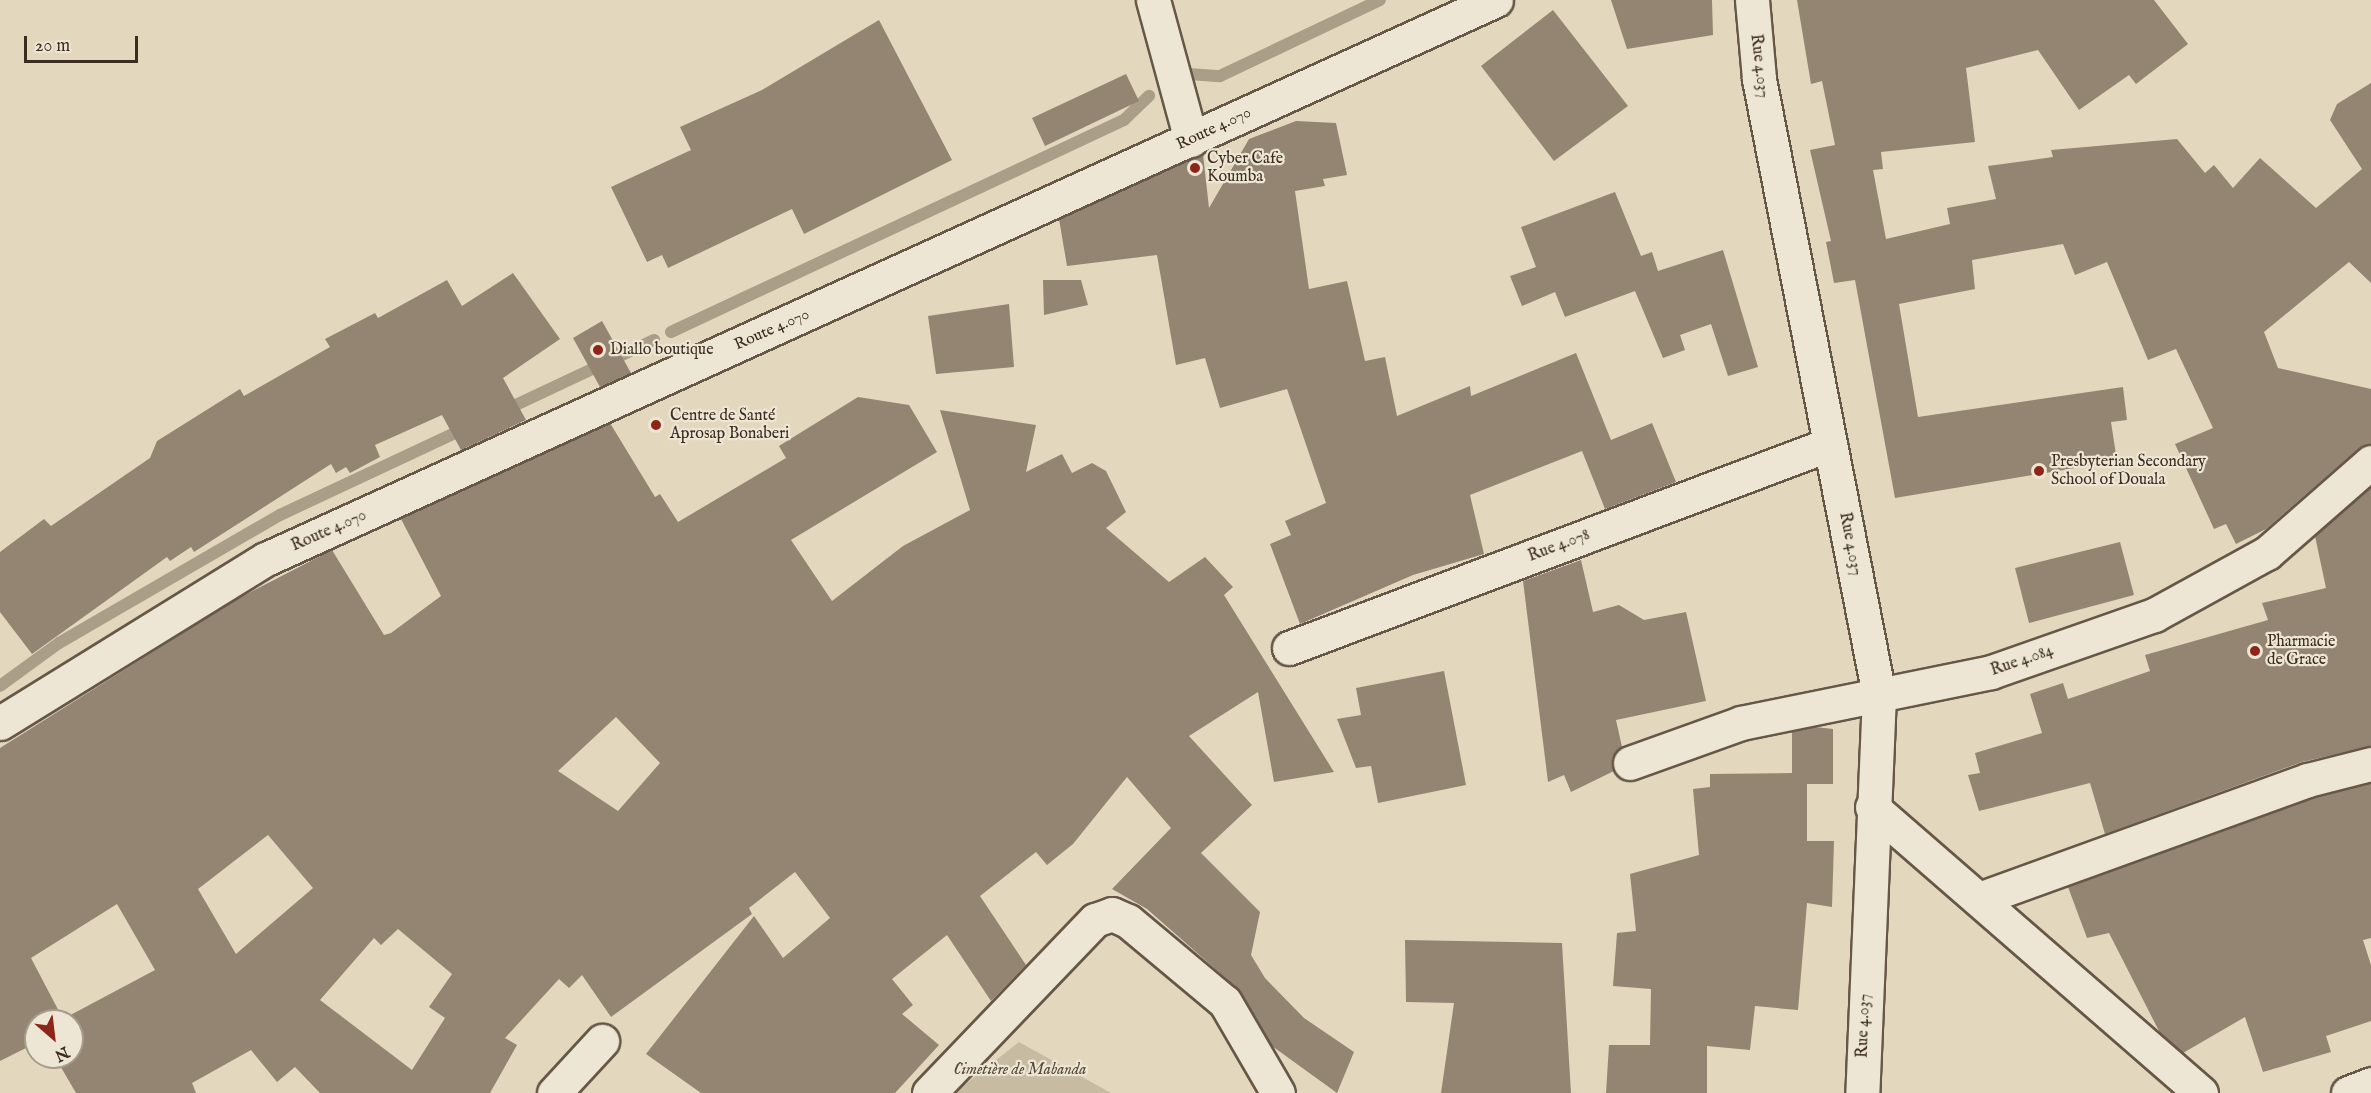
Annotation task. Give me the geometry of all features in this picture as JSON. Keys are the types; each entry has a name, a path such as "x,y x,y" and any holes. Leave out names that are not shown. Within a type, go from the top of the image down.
{"street":[{"path":"1153,0 1191,140"},
{"name":"Route 4.070","path":"0,723 266,559 1496,0"},
{"name":"Rue 4.037","path":"1752,0 1759,78 1879,695 1872,807 1862,1093"},
{"name":"Rue 4.078","path":"1288,648 1830,444"},
{"name":"Rue 4.084","path":"1630,763 1741,723 1992,672 2154,615 2267,553 2371,462"},
{"path":"1979,899 2308,780 2371,764"},
{"path":"1872,807 2201,1093"},
{"path":"929,1093 1095,920 1112,914 1128,921 1225,1002 1278,1093"},
{"path":"554,1093 602,1041"},
{"path":"2348,1093 2371,1084"}],"green space":[{"name":"Cimetière de Mabanda","path":"1019,1042 1111,1093 954,1093"}],"building":[{"path":"1611,0 1712,0 1713,35 1627,49"},
{"path":"1797,0 2154,0 2188,44 2136,84 2129,75 2079,110 2038,50 1966,68 1975,142 1881,152 1883,169 1873,170 1886,239 1950,224 1947,208 1996,199 1988,166 2053,157 2051,150 2177,139 2205,173 2214,165 2233,188 2260,158 2316,208 2362,169 2330,120 2337,104 2371,83 2371,283 2349,262 2264,332 2278,368 2371,389 2371,444 2359,448 2266,529 2236,544 2226,524 2214,529 2175,444 2213,428 2176,349 2148,360 2107,262 2075,275 2063,244 1972,260 1975,289 1899,304 1918,417 2123,387 2127,420 2111,422 2117,461 1895,498 1855,280 1834,283 1826,242 1831,241 1810,150 1835,145 1822,81 1811,84"},
{"path":"1553,10 1628,106 1554,161 1481,66"},
{"path":"879,20 952,160 804,234 792,209 668,268 662,255 647,262 611,187 691,150 680,127 762,90"},
{"path":"1126,74 1139,101 1045,146 1032,118"},
{"path":"1296,121 1336,123 1347,175 1323,179 1325,186 1295,191 1309,289 1347,281 1365,361 1385,357 1397,416 1470,386 1471,396 1576,353 1611,440 1652,423 1676,482 1605,509 1582,451 1470,495 1484,554 1413,575 1300,624 1270,544 1291,535 1285,521 1326,503 1287,389 1220,408 1205,358 1176,365 1157,255 1067,266 1059,219 1203,154 1209,208 1249,139"},
{"path":"1615,192 1641,256 1652,252 1658,271 1723,250 1758,367 1728,376 1711,324 1680,335 1685,350 1663,358 1635,291 1565,317 1555,292 1522,306 1510,276 1536,267 1521,227"},
{"path":"513,273 560,339 503,378 526,420 461,450 442,415 375,445 380,457 350,473 346,467 336,473 331,464 194,552 191,547 170,561 167,557 32,654 0,612 0,552 44,519 51,526 150,458 157,441 240,389 244,396 330,347 325,339 375,313 378,318 447,280 462,306"},
{"path":"1043,280 1081,280 1088,305 1044,315"},
{"path":"1009,304 1014,367 936,374 928,316"},
{"path":"602,321 631,373 600,387 573,338"},
{"path":"858,397 909,405 937,452 791,540 832,601 903,546 970,510 940,410 1036,425 1026,472 1062,454 1072,473 1092,463 1106,471 1126,512 1106,528 1169,582 1205,557 1233,587 1224,595 1334,772 1274,782 1258,692 1189,736 1252,805 1201,853 1260,912 1251,955 1265,978 1304,1018 1354,1052 1337,1093 1272,1046 1237,988 1147,909 1112,889 1171,828 1127,777 1073,844 1047,865 1036,852 980,896 1026,965 991,1001 947,935 892,979 913,1005 902,1014 939,1045 895,1093 701,1093 646,1054 754,916 783,958 830,918 795,872 749,908 752,914 611,1017 582,975 569,988 559,979 505,1038 517,1045 490,1093 320,1093 295,1067 277,1082 251,1050 192,1083 196,1093 76,1093 62,1069 84,1069 84,1009 82,1009 155,970 117,904 31,958 58,1009 24,1009 24,1049 0,1061 0,748 237,599 332,550 384,635 391,633 441,596 401,519 610,423 655,497 660,494 678,522 786,458 779,446","holes":["616,717 660,763 618,811 558,771","268,835 313,888 236,954 198,889","398,929 452,974 429,1007 445,1018 412,1070 320,1000 374,938 381,945"]},
{"path":"2371,487 2371,746 2302,762 2105,834 2090,783 1979,811 1968,775 1980,773 1975,753 2042,733 2030,694 2063,683 2068,699 2150,671 2145,655 2268,620 2262,603 2326,588 2315,536"},
{"path":"2120,542 2134,595 2029,623 2015,568"},
{"path":"1581,560 1593,612 1619,605 1644,620 1686,612 1706,701 1616,720 1622,747 1612,759 1614,771 1571,792 1564,775 1548,782 1523,581"},
{"path":"1444,671 1466,785 1378,803 1371,766 1356,768 1337,719 1361,715 1356,688"},
{"path":"1815,727 1833,729 1833,784 1807,784 1807,841 1834,841 1832,907 1807,903 1798,1010 1755,1006 1750,1050 1707,1046 1707,1093 1606,1093 1609,1045 1650,1045 1651,989 1613,986 1617,933 1636,931 1630,874 1699,855 1693,789 1710,787 1710,774 1792,773 1792,732"},
{"path":"2371,783 2371,938 2363,940 2371,965 2371,1021 2326,1036 2331,1052 2263,1072 2245,1017 2183,1053 2160,1033 2109,933 2087,938 2068,887 2314,798"},
{"path":"1405,940 1562,943 1571,1093 1441,1093 1454,1003 1406,1002"}],"waterway":[{"path":"1189,74 1220,76 1380,0"},
{"path":"671,332 1124,120 1149,96"},
{"path":"503,411 654,340"},
{"path":"0,686 59,643 280,515 466,428"}],"place":[{"name":"Cyber Cafe Koumba","path":"1195,168"},
{"name":"Diallo boutique","path":"598,350"},
{"name":"Centre de Santé Aprosap Bonaberi","path":"656,425"},
{"name":"Presbyterian Secondary School of Douala","path":"2039,471"},
{"name":"Pharmacie de Grace","path":"2255,651"}]}
